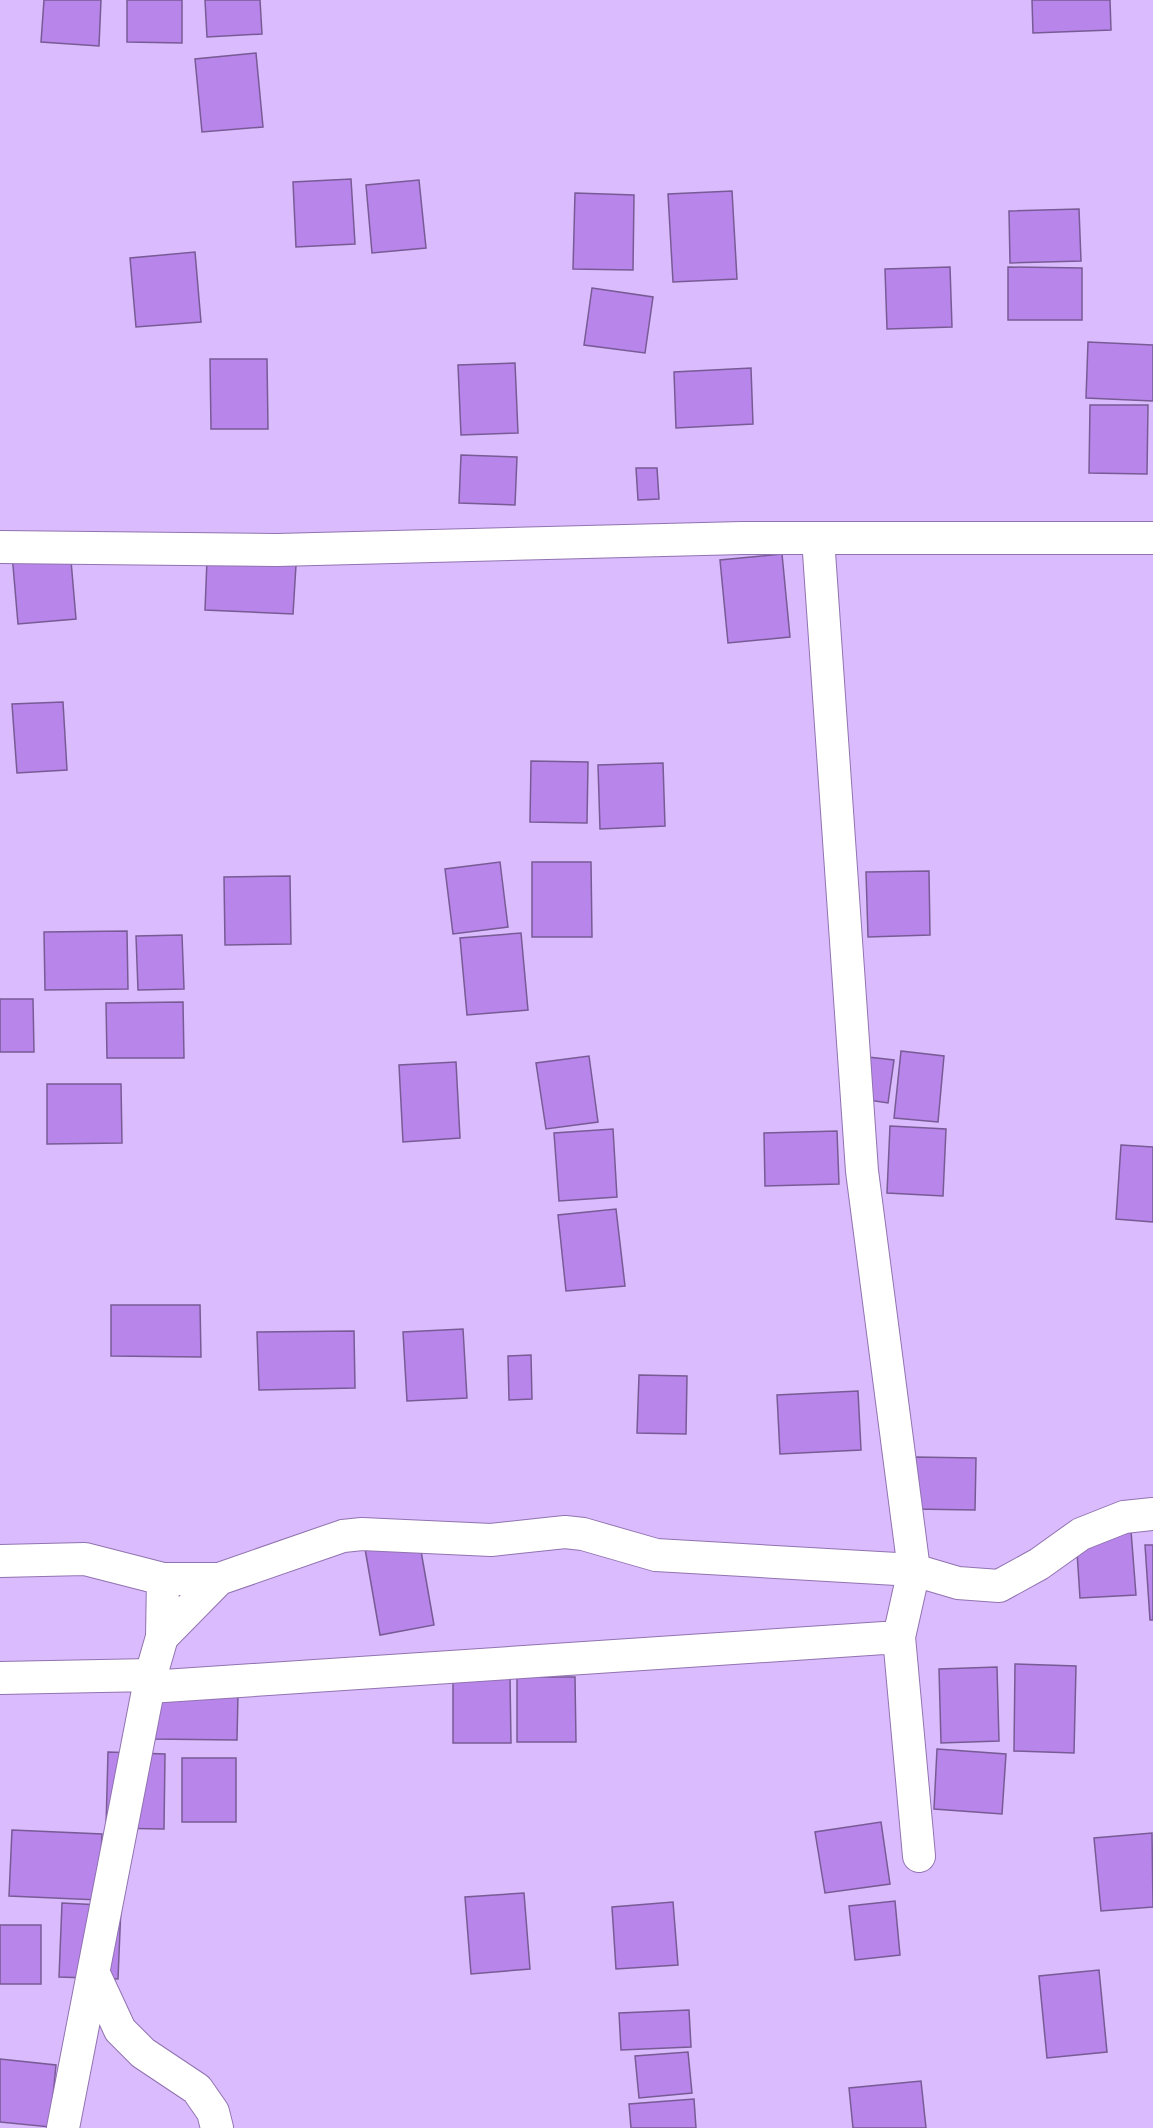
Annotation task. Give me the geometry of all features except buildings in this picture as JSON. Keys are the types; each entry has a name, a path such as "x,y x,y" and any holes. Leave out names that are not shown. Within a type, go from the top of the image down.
{"street":[{"path":"0,547 277,550 742,538 1153,537"},
{"path":"818,538 862,1172 914,1570 899,1637 919,1856"},
{"path":"0,1561 85,1559 163,1579 219,1579 343,1536 362,1534 491,1540 565,1532 583,1534 656,1555 914,1570 958,1583 999,1586 1039,1564 1081,1534 1124,1517 1153,1514"},
{"path":"63,2128 150,1681 162,1637 163,1579"},
{"path":"162,1637 219,1579"},
{"path":"0,1678 150,1681 899,1637"},
{"path":"94,1974 120,2030 143,2053 197,2090 213,2112 217,2128"}]}
